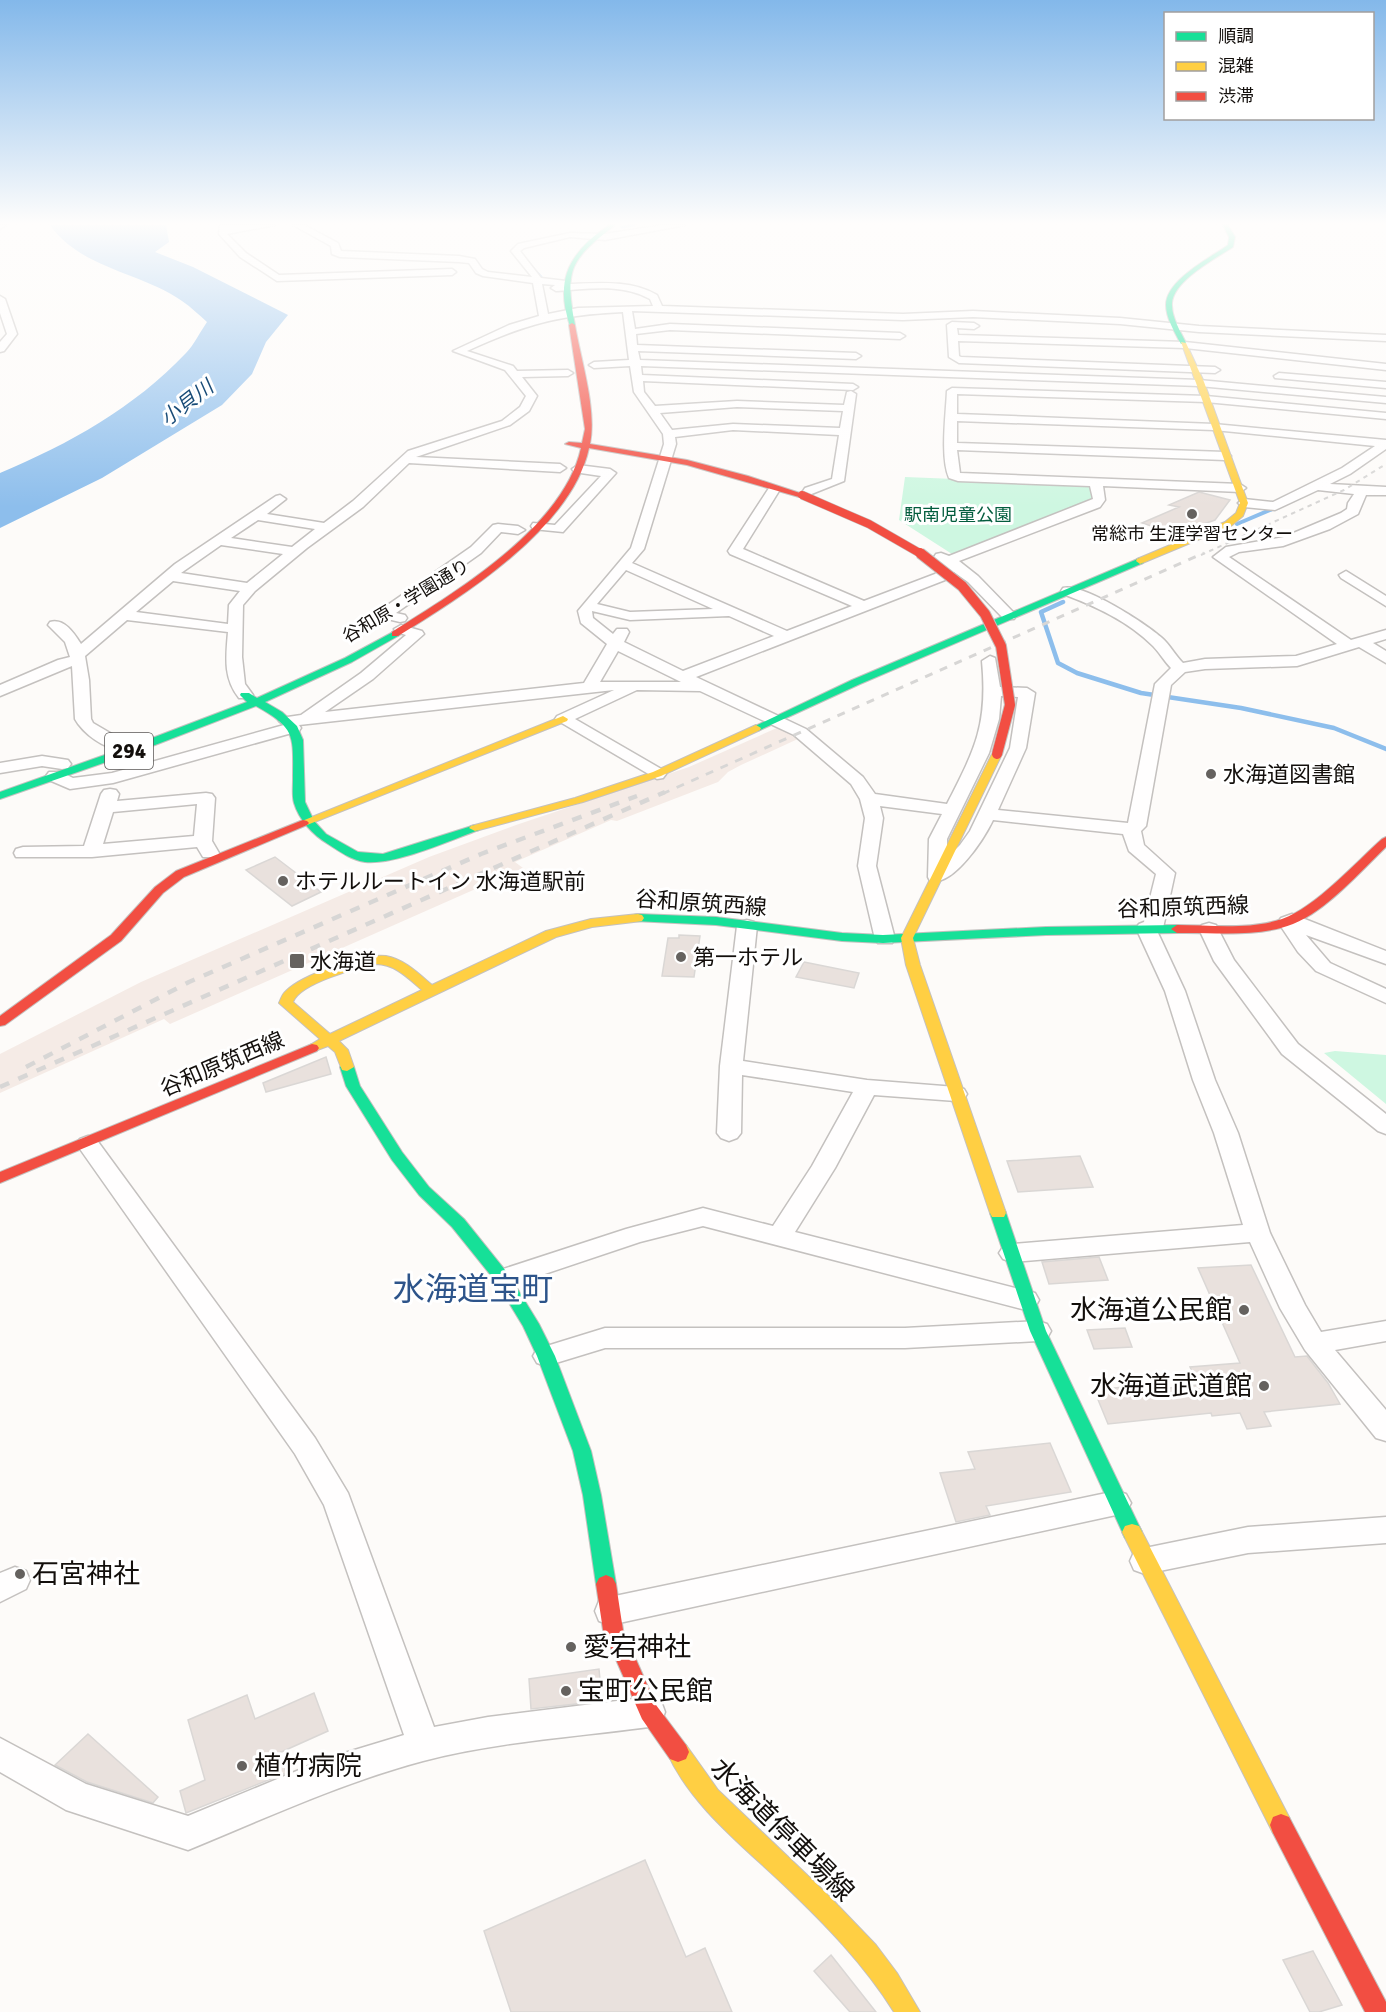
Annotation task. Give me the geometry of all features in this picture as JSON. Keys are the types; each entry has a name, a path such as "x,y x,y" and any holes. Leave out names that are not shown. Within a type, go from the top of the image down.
{"main road":[{"name":"谷和原・学園通り","path":"564,319 572,400"},
{"name":"谷和原・学園通り","path":"0,796 116,744 320,673 472,578 538,526 558,503 578,469 587,445 589,422 565,319"},
{"path":"250,698 296,722 299,802 309,822 322,836 344,851 363,858 384,858 456,833 579,800 657,774 774,719 1009,616 1228,524 1240,514 1244,503 1240,489 1214,427 1195,368 1173,319"},
{"path":"552,484 570,439 587,445 618,448 771,487 806,493 905,542 942,568 978,603 1001,640 1012,680 1009,723 998,754 908,938 913,964 1038,1331 1116,1503 1378,2012"},
{"name":"谷和原・学園通り","path":"472,578 518,530 537,506"},
{"name":"谷和原・学園通り","path":"0,786 133,749 250,698"},
{"path":"0,1022 116,938 166,885 180,874 214,858 563,719"},
{"path":"1290,921 1313,906 1386,841"},
{"name":"谷和原筑西線","path":"0,1178 88,1144 328,1040 551,934 603,920 665,917 885,939 1150,928 1209,928 1290,921"},
{"name":"水海道停車場線","path":"431,991 393,962 383,959 367,960 348,966 290,994 286,1003 341,1050 352,1086 397,1156 424,1191 459,1223 503,1279 531,1324 546,1356 582,1451 592,1495 610,1611 620,1649 649,1712 714,1802 844,1926 894,1987 908,2012"}],"street":[{"path":"0,349 12,334 7,319"},
{"path":"250,698 237,685 234,657 236,605 250,588 358,504 412,454 506,423 525,409 532,396 509,368 458,351 512,327 538,319"},
{"path":"629,319 637,363 639,392 669,434 670,444 638,549 588,606 585,612 586,620 616,644 636,655 806,736 827,758 857,781 868,799 874,818 867,866 885,939"},
{"path":"806,493 838,481 853,387 861,319"},
{"path":"1046,319 1048,328 952,325 954,357 959,360 1195,368 1229,372"},
{"path":"1072,319 1386,338"},
{"path":"631,332 670,327 900,336"},
{"path":"953,338 1185,345 1386,367"},
{"path":"634,348 856,356"},
{"path":"1286,377 1295,357"},
{"path":"594,364 637,363 1199,383 1386,400"},
{"path":"513,374 568,373"},
{"path":"1263,375 1386,385"},
{"path":"638,378 853,387"},
{"path":"1240,489 958,477 954,475 951,446 952,391 1206,399 1386,416"},
{"path":"651,410 737,404 848,408"},
{"path":"951,417 1214,427 1386,444"},
{"path":"669,434 733,427 844,432"},
{"path":"1244,503 1275,506 1346,471 1386,444"},
{"path":"951,446 1225,456"},
{"path":"407,459 560,468"},
{"path":"538,526 558,529 610,473 578,469"},
{"path":"683,677 939,577 951,563 1095,504 1099,500 1096,483"},
{"path":"1317,486 1386,491"},
{"path":"863,606 735,551 771,487 874,532 910,553 961,599 983,628"},
{"path":"1362,491 1354,502 1353,511 1335,522 1271,545 1242,545 1220,557 1356,644 1386,658"},
{"path":"806,493 891,526 973,579 1009,616"},
{"path":"0,691 78,657 170,576 280,499"},
{"path":"256,516 327,527"},
{"path":"296,722 367,676 417,634 384,614 476,550 498,528 518,530"},
{"path":"220,541 294,552"},
{"path":"625,565 788,637"},
{"path":"444,573 472,578"},
{"path":"1347,575 1386,602"},
{"path":"170,576 250,588"},
{"path":"1068,591 1101,604 1138,626 1157,641 1180,668"},
{"path":"588,606 630,616 729,612"},
{"path":"124,615 236,629"},
{"path":"589,687 616,644 630,616"},
{"path":"55,625 69,636 78,657 83,719 87,726 116,744"},
{"path":"987,814 1131,829 1137,826 1163,684 1180,668 1212,664 1285,662 1386,634"},
{"path":"636,655 637,686"},
{"path":"936,877 938,839 981,753 991,719 993,691 990,661"},
{"path":"563,719 637,686"},
{"path":"0,768 42,761 58,770 70,784 113,778 296,722 589,687 701,687"},
{"path":"936,877 967,849 987,814 1018,748 1027,693 993,691"},
{"path":"563,719 657,774"},
{"path":"92,851 107,807 113,778"},
{"path":"107,807 206,798 203,841 214,858"},
{"path":"868,799 952,810"},
{"path":"1131,829 1135,847 1166,873 1150,928 1175,991 1204,1080 1226,1133 1258,1233 1293,1308 1314,1343 1386,1430"},
{"path":"23,853 92,851 203,841"},
{"path":"1290,921 1386,958"},
{"path":"1290,921 1305,948 1323,967 1386,997"},
{"path":"729,1132 731,1066 747,926"},
{"path":"1209,928 1224,961 1290,1049 1386,1126"},
{"path":"731,1066 867,1087 956,1094"},
{"path":"780,1236 823,1168 867,1087"},
{"path":"88,1144 305,1446 338,1502 424,1745"},
{"path":"503,1279 635,1235 703,1217 1026,1300"},
{"path":"1012,1253 1258,1233"},
{"path":"546,1356 605,1338 905,1338 1038,1331"},
{"path":"1314,1343 1386,1331"},
{"path":"610,1611 1116,1503"},
{"path":"1145,1561 1248,1540 1386,1530"},
{"path":"0,1754 78,1797 188,1833 328,1774 424,1745 488,1733 649,1712"}],"shaded area":[{"path":"779,727 800,738 741,765 728,772 718,782 617,821 611,820 515,862 523,868 170,1024 164,1019 0,1093 0,1054 141,982 429,857 689,767"}],"green space":[{"name":"駅南児童公園","path":"905,477 1085,484 1091,486 1093,502 952,554 899,520"},
{"path":"1335,1051 1386,1055 1386,1104 1324,1053"}],"water":[{"name":"小貝川","path":"203,319 285,319 266,342 252,374 222,405 102,478 0,528 0,473 75,437 145,391 186,353 207,322"}],"building":[{"name":"常総市 生涯学習センター","path":"1199,492 1230,500 1215,520 1175,534 1142,523 1179,507 1169,505"},
{"name":"ホテルルートイン 水海道駅前","path":"275,857 321,892 292,906 246,870"},
{"name":"第一ホテル","path":"679,935 700,936 694,977 662,976 668,938 679,938"},
{"path":"804,962 859,973 854,988 796,977"},
{"path":"326,1057 331,1074 266,1092 263,1083"},
{"path":"1080,1156 1093,1187 1018,1192 1007,1161"},
{"path":"1099,1257 1108,1280 1049,1284 1042,1262"},
{"path":"1251,1265 1295,1357 1307,1356 1328,1383 1340,1404 1264,1412 1271,1426 1247,1429 1240,1413 1212,1416 1211,1413 1108,1424 1094,1390 1124,1387 1129,1392 1198,1385 1190,1367 1240,1363 1198,1268"},
{"path":"1125,1328 1132,1347 1094,1349 1087,1330"},
{"path":"1050,1443 1071,1492 986,1506 990,1515 956,1522 940,1473 975,1469 968,1452"},
{"name":"宝町公民館","path":"599,1669 602,1701 531,1709 529,1679"},
{"name":"植竹病院","path":"314,1693 328,1731 279,1753 286,1773 186,1813 180,1791 205,1780 188,1720 247,1695 255,1719"},
{"path":"88,1734 158,1797 153,1803 87,1782 55,1765"},
{"path":"645,1860 686,1957 705,1948 732,2012 511,2012 484,1931"},
{"path":"1313,1951 1342,2005 1319,2012 1310,2012 1283,1960"},
{"path":"831,1955 876,2012 850,2012 814,1971"}],"waterway":[{"path":"1237,524 1277,507"},
{"path":"1063,602 1041,612 1058,663 1077,673 1141,693 1241,708 1334,728 1386,749"}],"railway":[{"path":"1201,555 1344,490 1386,464"},
{"path":"662,794 1204,553"},
{"path":"0,1087 665,792"},
{"path":"26,1067 189,982 481,854 637,796"}],"traffic: fast":[{"path":"571,319 572,325"},
{"path":"1172,319 1183,343"},
{"path":"756,728 856,682 1140,561"},
{"path":"0,796 151,743 251,704 348,660 395,634"},
{"path":"245,695 278,714 293,728 298,740 299,802 309,822 322,836 354,855 364,858 384,858 475,828"},
{"path":"638,918 716,921 842,937 883,939 1046,931 1177,929"},
{"path":"347,1067 353,1086 397,1156 424,1191 458,1223 503,1279 531,1324 546,1356 582,1451 592,1495 606,1584"},
{"path":"998,1213 1038,1331 1132,1532"}],"traffic: slow":[{"path":"1140,561 1228,524 1240,514 1244,503 1200,382 1183,343"},
{"path":"303,823 563,719"},
{"path":"475,828 579,800 657,774 756,728"},
{"path":"997,754 907,938 913,965 998,1213"},
{"path":"312,1048 551,934 591,923 638,918"},
{"path":"347,1067 341,1050 286,1003 290,994 320,977 350,966 376,960 385,960 398,965 431,991"},
{"path":"1132,1532 1281,1825"},
{"path":"678,1752 711,1797 844,1927 889,1982 908,2012"}],"traffic: jam":[{"path":"395,634 453,597 516,549 544,521 566,492 582,461 589,429 588,411 572,325"},
{"path":"569,444 657,456 802,495"},
{"path":"802,495 869,524 934,562 962,586 985,614 1001,646 1010,705 997,754"},
{"path":"0,1022 116,938 159,890 180,874 303,823"},
{"path":"1177,929 1248,928 1287,922 1310,909 1386,841"},
{"path":"0,1178 312,1048"},
{"path":"606,1584 613,1630 649,1712 678,1752"},
{"path":"1281,1825 1378,2012"}],"place":[{"name":"常総市 生涯学習センター","path":"1192,514"},
{"name":"水海道図書館","path":"1211,774"},
{"name":"ホテルルートイン 水海道駅前","path":"283,881"},
{"name":"第一ホテル","path":"681,957"},
{"name":"水海道","path":"297,961"},
{"name":"水海道公民館","path":"1244,1310"},
{"name":"水海道武道館","path":"1264,1386"},
{"name":"石宮神社","path":"20,1574"},
{"name":"愛宕神社","path":"571,1647"},
{"name":"宝町公民館","path":"566,1691"},
{"name":"植竹病院","path":"242,1766"}],"district":[{"name":"水海道宝町","path":"473,1289"}]}
